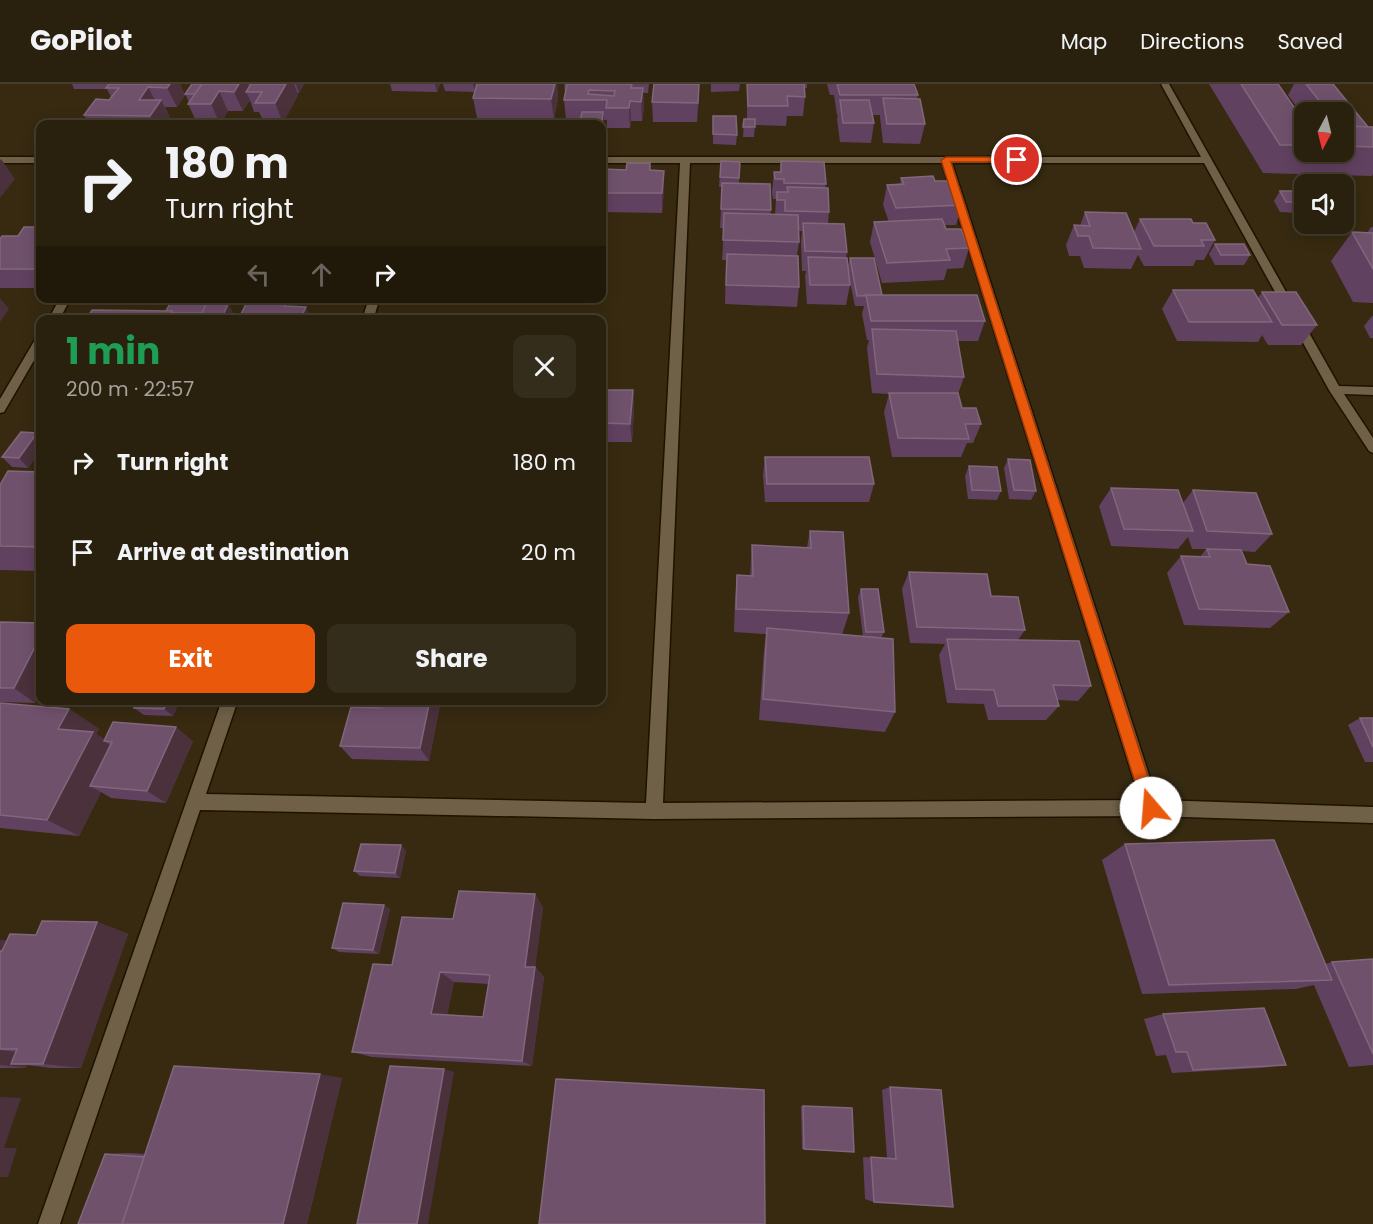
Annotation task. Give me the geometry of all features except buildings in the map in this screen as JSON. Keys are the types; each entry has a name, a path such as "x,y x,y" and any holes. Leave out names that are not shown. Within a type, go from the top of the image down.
{"street":[{"path":"1166,84 1335,390 1373,448"},
{"path":"0,160 36,160"},
{"path":"606,160 1206,160"},
{"path":"654,811 685,160"},
{"path":"946,160 1151,808"},
{"path":"0,409 36,348"},
{"path":"1335,390 1373,391"},
{"path":"49,1224 228,705"},
{"path":"194,802 654,811 1151,808 1373,815"}],"route":[{"path":"1017,160 946,160 1151,808"}]}
